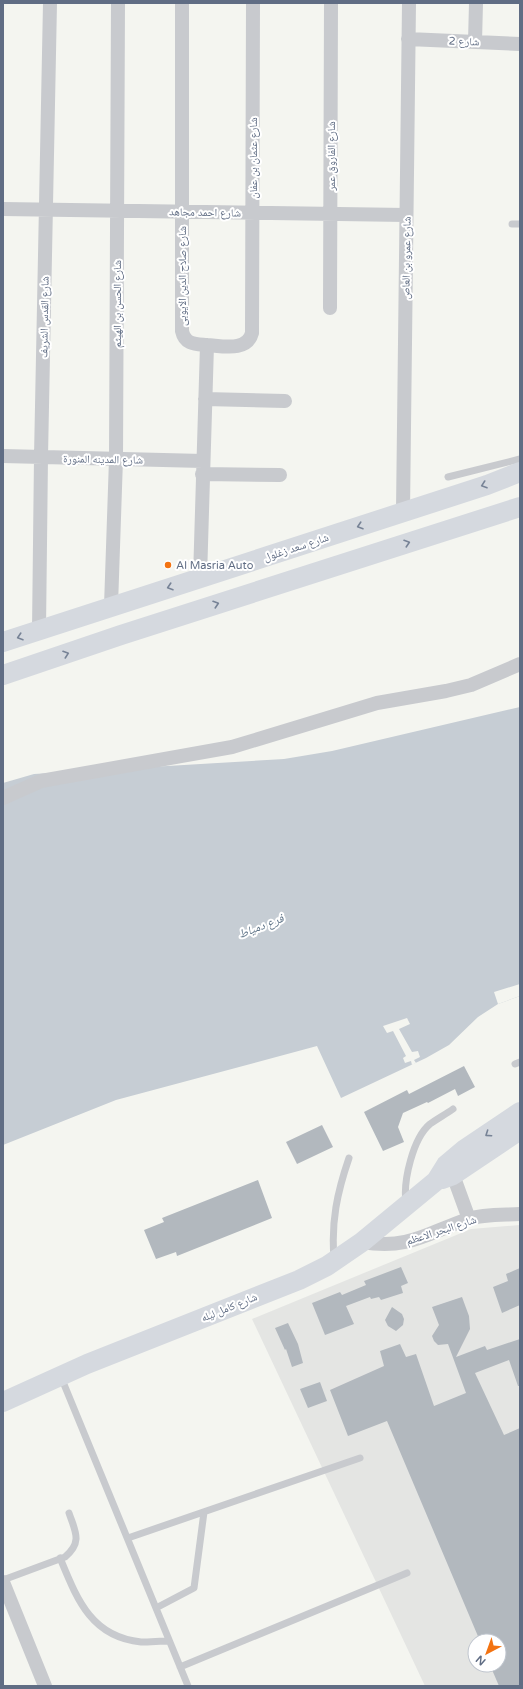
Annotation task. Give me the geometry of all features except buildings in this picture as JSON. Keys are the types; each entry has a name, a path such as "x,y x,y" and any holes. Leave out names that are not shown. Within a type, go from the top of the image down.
{"main road":[{"name":"شارع سعد زغلول","path":"3,642 111,606 271,556 486,485 520,472"},
{"path":"3,675 121,635 520,506"},
{"path":"261,590 257,586 256,581 271,556 301,567 304,571 302,577"},
{"name":"شارع كامل ليله","path":"445,1174 465,1149 520,1112"},
{"name":"شارع كامل ليله","path":"3,1402 60,1375 299,1280 335,1260 362,1242 445,1174 520,1130"}],"street":[{"name":"شارع القدس الشريف","path":"39,630 50,3"},
{"name":"شارع الحسن بن الهيثم","path":"111,606 116,459 118,3"},
{"name":"شارع صلاح الدين الايوبى","path":"182,3 183,334 186,340 192,344 207,345"},
{"name":"شارع عثمان بن عفان","path":"207,345 240,346 244,345 251,338 253,3"},
{"name":"شارع الفاروق عمر","path":"330,308 331,3"},
{"name":"شارع عمرو بن العاص","path":"402,512 409,3"},
{"path":"475,42 476,3"},
{"name":"شارع 2","path":"408,39 520,44"},
{"name":"شارع احمد مجاهد","path":"3,209 406,215"},
{"path":"200,578 207,345"},
{"path":"205,399 286,401"},
{"name":"شارع المدينه المنورة","path":"3,456 116,459 280,476"},
{"path":"3,798 41,781 232,747 377,703 471,685 520,664"},
{"path":"445,1174 470,1219"},
{"name":"شارع البحر الاعظم","path":"362,1242 379,1245 396,1244 412,1241 470,1219 520,1214"},
{"path":"4,1586 45,1686"}],"lane":[{"path":"512,224 520,224"},
{"path":"448,477 520,459"},
{"path":"406,1205 404,1191 406,1176 422,1134 430,1124 453,1109"},
{"path":"335,1260 332,1238 336,1206 342,1179 349,1158"},
{"path":"60,1375 188,1686"},
{"path":"128,1538 360,1458"},
{"path":"4,1586 69,1553 76,1542 77,1535 69,1512"},
{"path":"156,1608 194,1588 204,1512"},
{"path":"60,1558 77,1598 86,1612 97,1624 113,1634 142,1642 170,1640"},
{"path":"180,1667 407,1573"}],"shaded area":[{"path":"520,1225 520,1686 425,1686 252,1319 471,1229"}],"water":[{"name":"فرع دمياط","path":"520,707 520,996 498,1004 478,1017 449,1045 426,1058 341,1098 317,1046 116,1100 3,1145 3,783 34,774 284,759 332,751"}],"pier":[{"path":"520,984 520,996 498,1004 494,992"},
{"path":"407,1018 410,1024 399,1029 412,1052 418,1051 420,1057 414,1060 416,1063 412,1065 411,1061 405,1063 403,1058 406,1056 393,1031 387,1033 383,1026"}],"place":[{"name":"Al Masria Auto","path":"168,565"}]}
